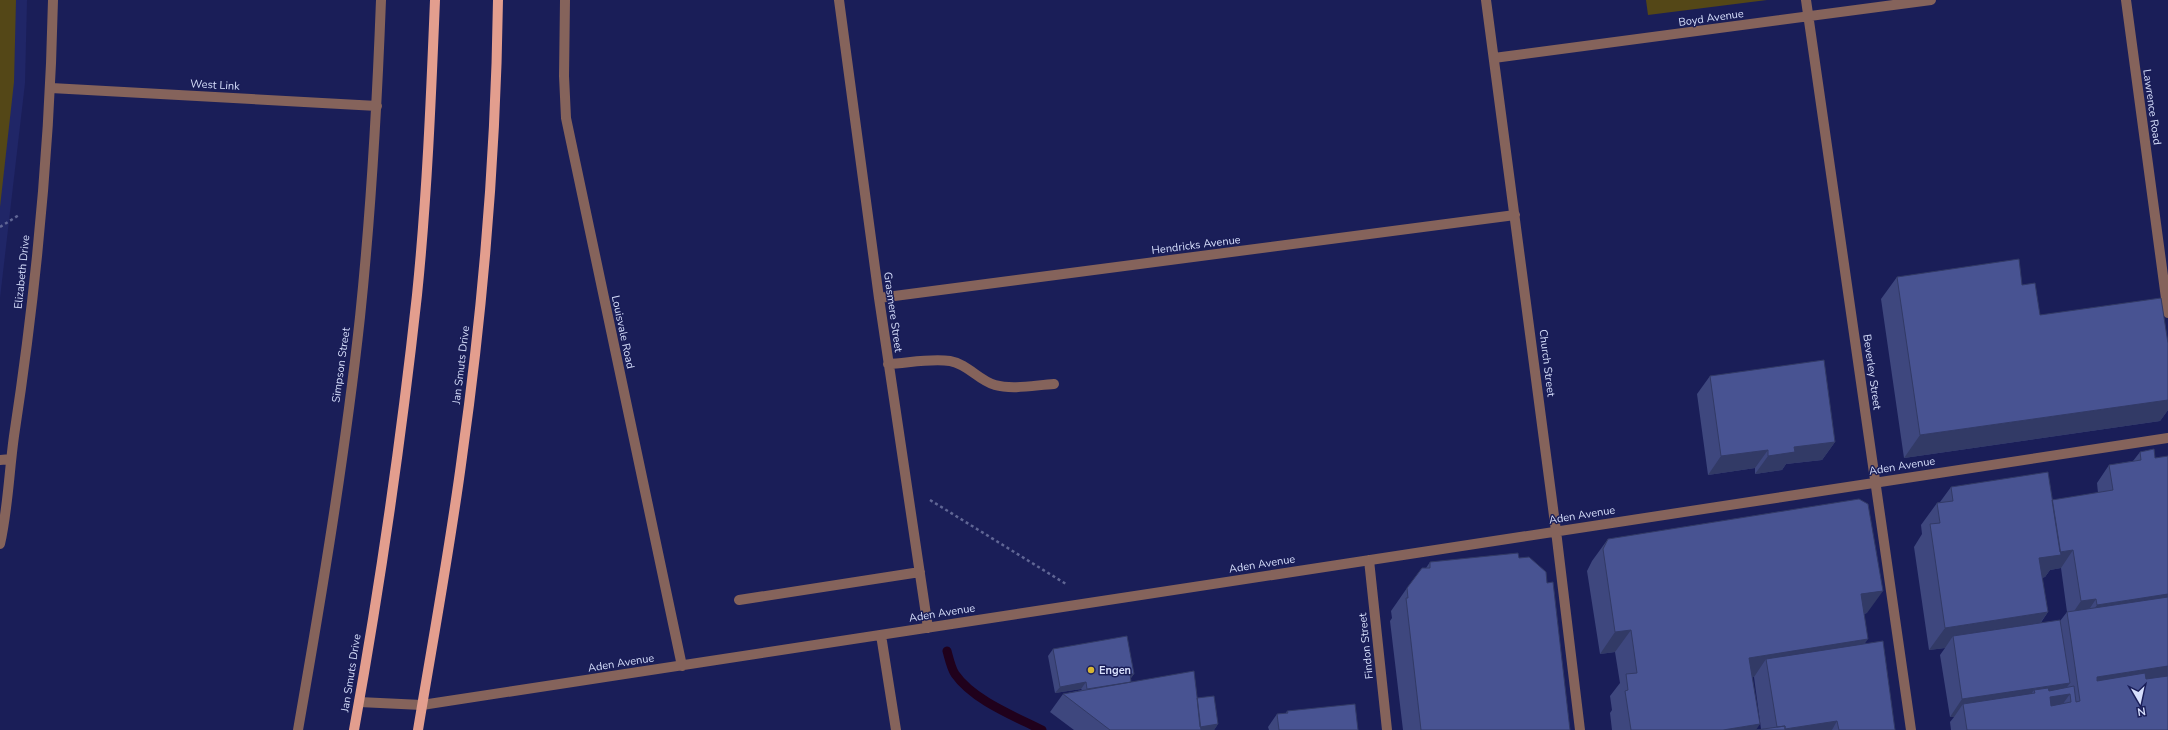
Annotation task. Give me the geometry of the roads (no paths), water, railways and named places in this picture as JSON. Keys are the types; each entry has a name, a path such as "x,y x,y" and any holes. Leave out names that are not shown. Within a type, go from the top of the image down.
{"main road":[{"name":"Jan Smuts Drive","path":"354,730 394,481 417,294 429,146 435,0"},
{"name":"Jan Smuts Drive","path":"418,730 462,456 480,306 491,159 498,0"}],"street":[{"name":"Elizabeth Drive","path":"0,544 24,374 51,88 53,0"},
{"name":"Simpson Street","path":"298,730 339,472 360,317 377,106 381,0"},
{"name":"Louisvale Road","path":"565,0 564,76 566,118 682,666"},
{"name":"Grasmere Street","path":"839,0 888,364 928,628"},
{"name":"Church Street","path":"1486,0 1516,215 1580,730"},
{"name":"Beverley Street","path":"1806,0 1807,17 1876,482 1910,730"},
{"name":"Boyd Avenue","path":"1494,58 1931,0"},
{"name":"Lawrence Road","path":"2126,0 2168,313"},
{"name":"West Link","path":"51,88 377,106"},
{"name":"Hendricks Avenue","path":"879,298 1516,215"},
{"path":"888,364 950,361 971,369 984,380 995,385 1007,387 1054,384"},
{"name":"Aden Avenue","path":"359,702 422,705 2168,438"},
{"path":"0,460 11,459"},
{"name":"Findon Street","path":"1368,560 1387,730"},
{"path":"739,600 920,572"},
{"path":"881,635 896,730"}],"waterway":[{"path":"947,651 955,674 972,692 1007,713 1042,730"}],"place":[{"name":"Engen","path":"1091,670"}]}
